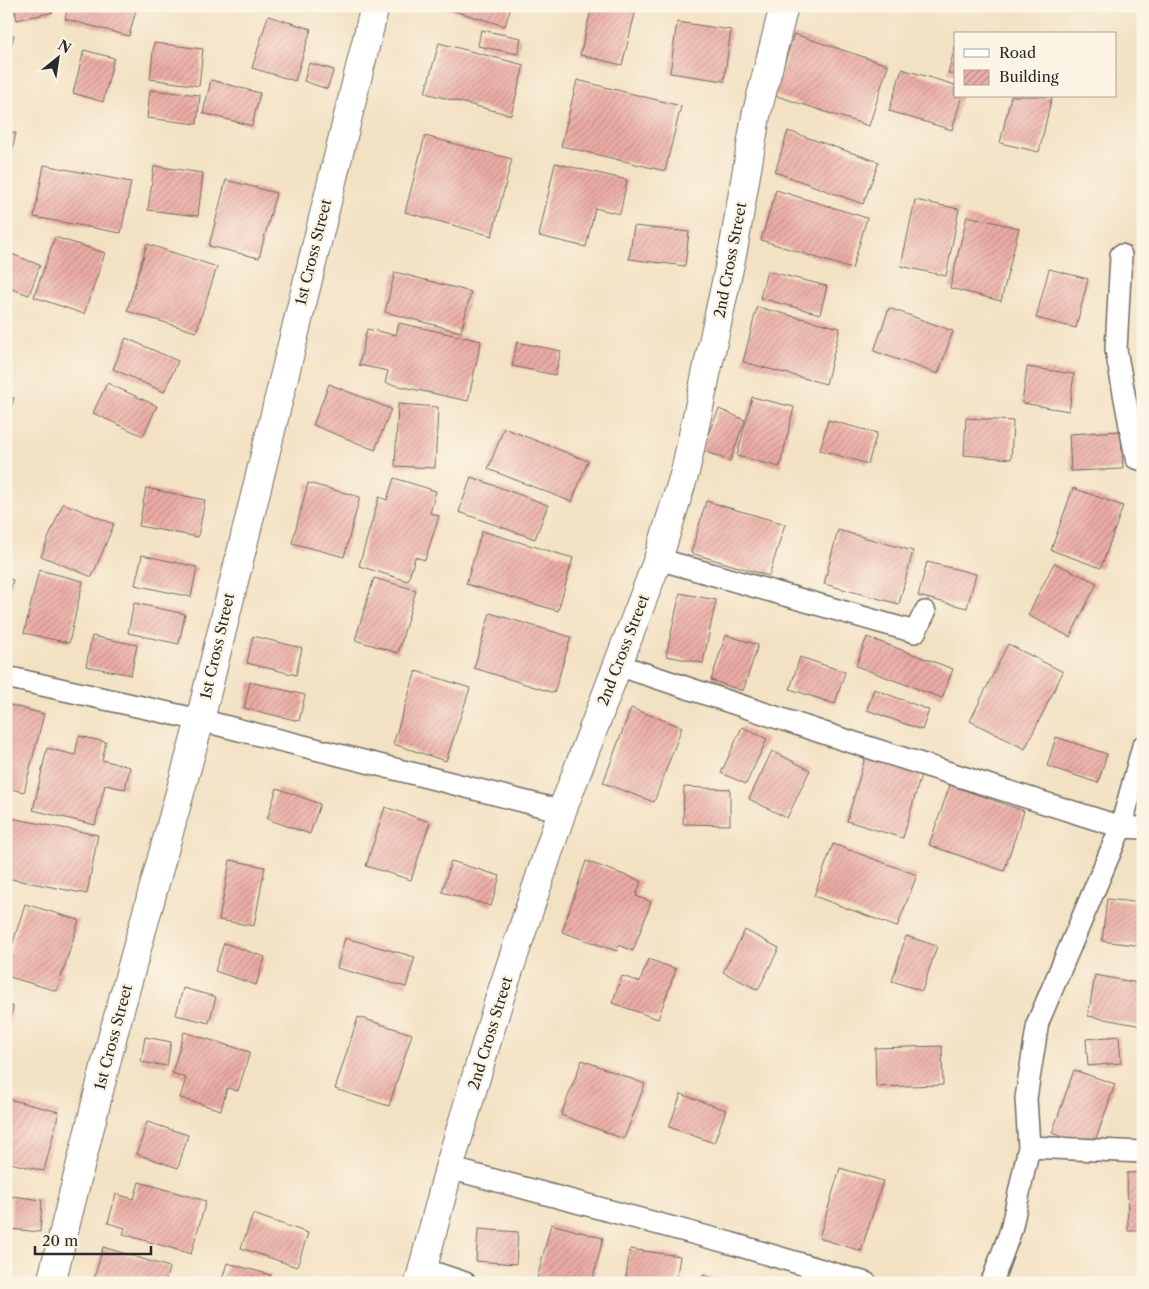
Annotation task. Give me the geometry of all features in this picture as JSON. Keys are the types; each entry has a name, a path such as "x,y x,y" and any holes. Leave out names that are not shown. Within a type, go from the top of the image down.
{"street":[{"name":"1st Cross Street","path":"51,1283 113,1035 200,720 375,6"},
{"name":"2nd Cross Street","path":"421,1276 449,1168 500,997 562,811 658,559 686,472 734,245 756,116 784,6"}],"lane":[{"path":"1121,255 1116,350 1136,458 1143,460"},
{"path":"658,559 915,632 925,612"},
{"path":"618,665 842,739 1121,827 1143,828"},
{"path":"6,676 200,720 562,811"},
{"path":"990,1283 1011,1230 1029,1147 1026,1098 1038,1022 1121,827 1143,746"},
{"path":"1029,1147 1143,1152"},
{"path":"449,1168 730,1243 866,1283"},
{"path":"421,1276 465,1283"}],"building":[{"path":"14,6 53,6 54,12 17,20"},
{"path":"68,6 137,6 129,36 65,19"},
{"path":"437,6 511,6 505,26"},
{"path":"592,6 637,6 622,65 580,55"},
{"path":"268,16 311,29 295,81 252,68"},
{"path":"677,22 731,30 724,81 670,73"},
{"path":"481,30 521,38 518,54 478,46"},
{"path":"6,33 14,36 7,59 6,59"},
{"path":"794,34 888,65 869,126 774,95"},
{"path":"154,43 203,49 199,86 150,79"},
{"path":"439,43 524,65 511,115 425,93"},
{"path":"84,50 114,58 103,102 73,93"},
{"path":"954,51 954,75 948,73"},
{"path":"309,63 334,70 327,89 304,81"},
{"path":"902,69 954,85 954,98 961,98 952,130 889,111"},
{"path":"211,80 260,93 252,126 203,113"},
{"path":"577,80 681,106 665,171 561,146"},
{"path":"150,90 200,95 197,124 147,118"},
{"path":"1011,98 1052,98 1039,152 1000,143"},
{"path":"6,131 16,133 7,173 6,173"},
{"path":"788,131 879,162 863,204 775,172"},
{"path":"425,136 512,159 492,236 405,212"},
{"path":"555,163 627,180 620,214 595,208 586,247 539,236"},
{"path":"44,165 131,182 121,233 34,217"},
{"path":"154,166 203,173 198,216 148,210"},
{"path":"226,180 276,193 259,258 209,246"},
{"path":"776,190 867,218 852,269 761,240"},
{"path":"915,200 959,209 946,276 901,266"},
{"path":"967,216 1019,228 1001,301 950,288"},
{"path":"634,226 689,232 685,266 629,259"},
{"path":"55,237 105,253 84,314 34,297"},
{"path":"147,244 217,267 196,332 127,311"},
{"path":"6,252 40,265 29,295 6,287"},
{"path":"1049,269 1088,279 1076,328 1036,318"},
{"path":"767,271 827,286 820,314 760,298"},
{"path":"395,272 471,292 461,332 385,312"},
{"path":"6,306 12,309 6,323"},
{"path":"757,307 840,328 826,384 743,362"},
{"path":"889,308 953,331 938,374 874,351"},
{"path":"399,323 481,341 468,401 385,383 388,371 359,365 367,329 396,335"},
{"path":"126,338 178,361 164,392 113,369"},
{"path":"517,342 561,351 555,375 512,366"},
{"path":"1027,367 1074,374 1069,411 1022,403"},
{"path":"107,383 157,406 143,436 93,413"},
{"path":"329,384 391,409 375,450 313,425"},
{"path":"6,396 14,398 7,420 6,420"},
{"path":"752,397 794,407 780,467 737,456"},
{"path":"398,404 438,407 435,468 395,466"},
{"path":"719,409 745,420 730,461 701,450"},
{"path":"966,418 1013,421 1011,459 964,455"},
{"path":"828,420 877,433 868,464 820,450"},
{"path":"504,428 588,461 572,502 488,469"},
{"path":"1121,431 1123,469 1071,471 1069,434"},
{"path":"471,477 548,505 535,539 459,512"},
{"path":"394,478 436,491 430,513 439,516 425,560 415,557 408,581 359,566 379,497 387,500"},
{"path":"308,483 360,497 344,557 292,543"},
{"path":"146,488 205,500 198,537 139,526"},
{"path":"1073,488 1123,506 1101,568 1051,550"},
{"path":"706,501 785,524 769,576 691,553"},
{"path":"63,503 114,524 92,577 41,556"},
{"path":"838,530 913,551 899,604 824,584"},
{"path":"482,531 573,558 558,611 466,584"},
{"path":"142,555 197,567 191,597 135,585"},
{"path":"927,562 976,574 967,608 918,596"},
{"path":"1054,563 1097,583 1070,637 1028,615"},
{"path":"39,570 83,581 69,643 24,633"},
{"path":"6,578 13,580 7,601 6,601"},
{"path":"374,578 416,590 398,653 355,640"},
{"path":"680,593 716,600 703,663 666,656"},
{"path":"134,603 185,614 179,644 128,633"},
{"path":"490,613 571,637 554,693 474,668"},
{"path":"726,635 758,645 743,691 711,680"},
{"path":"92,636 137,645 131,675 86,666"},
{"path":"253,636 302,648 296,675 247,663"},
{"path":"867,637 953,669 942,698 856,666"},
{"path":"1008,644 1063,672 1025,749 970,721"},
{"path":"800,657 845,672 835,704 790,689"},
{"path":"416,671 470,688 446,761 393,744"},
{"path":"250,682 305,695 299,721 244,708"},
{"path":"874,689 929,710 922,730 867,710"},
{"path":"6,704 44,714 24,792 6,788"},
{"path":"631,708 682,727 654,802 603,783"},
{"path":"742,727 767,739 746,784 721,773"},
{"path":"79,736 106,742 102,760 130,767 125,789 105,785 95,825 33,810 47,748 75,755"},
{"path":"1056,737 1107,754 1098,783 1047,766"},
{"path":"772,751 810,770 787,818 749,799"},
{"path":"865,758 921,775 903,838 847,821"},
{"path":"950,785 1024,811 1004,871 929,845"},
{"path":"684,787 730,789 730,825 683,824"},
{"path":"277,788 320,804 310,834 267,819"},
{"path":"385,807 430,822 411,880 366,866"},
{"path":"6,817 98,835 87,894 6,878"},
{"path":"833,844 917,875 897,927 814,896"},
{"path":"230,860 265,867 254,926 219,920"},
{"path":"451,861 500,876 491,906 442,892"},
{"path":"586,861 641,881 636,896 651,902 633,951 619,945 617,951 562,932"},
{"path":"1107,899 1143,903 1143,946 1102,941"},
{"path":"25,904 79,920 57,991 6,976 6,965"},
{"path":"745,930 779,948 758,990 723,972"},
{"path":"906,936 937,946 922,991 892,981"},
{"path":"345,938 415,957 406,987 337,968"},
{"path":"224,943 265,957 256,985 215,971"},
{"path":"648,959 676,969 658,1019 612,1003 622,976 640,982"},
{"path":"1095,975 1143,984 1142,1026 1088,1016"},
{"path":"183,988 216,997 209,1023 176,1015"},
{"path":"6,1005 13,1006 7,1038 6,1038"},
{"path":"358,1017 412,1034 389,1106 335,1089"},
{"path":"184,1032 250,1052 238,1091 227,1088 221,1110 180,1098 186,1078 172,1073"},
{"path":"1119,1036 1121,1063 1088,1066 1086,1039"},
{"path":"145,1037 171,1042 167,1066 141,1062"},
{"path":"942,1046 943,1085 876,1087 875,1048"},
{"path":"582,1060 645,1084 624,1139 561,1115"},
{"path":"1074,1070 1115,1084 1093,1148 1052,1133"},
{"path":"681,1094 726,1110 714,1143 669,1127"},
{"path":"8,1099 59,1112 44,1171 6,1162 6,1107"},
{"path":"147,1122 188,1135 178,1168 137,1154"},
{"path":"840,1168 883,1181 861,1251 819,1238"},
{"path":"1143,1172 1143,1231 1128,1231 1127,1173"},
{"path":"139,1182 206,1201 191,1254 123,1234 125,1228 108,1223 116,1194 134,1199"},
{"path":"12,1196 42,1200 40,1232 10,1229"},
{"path":"253,1214 308,1233 297,1267 241,1248"},
{"path":"551,1224 603,1238 592,1283 536,1283"},
{"path":"478,1229 518,1232 516,1264 476,1261"},
{"path":"103,1247 169,1267 165,1283 93,1283"},
{"path":"630,1249 680,1256 676,1283 625,1283"},
{"path":"227,1263 271,1275 268,1283 221,1283"},
{"path":"703,1275 727,1282 727,1283 701,1283"}]}
